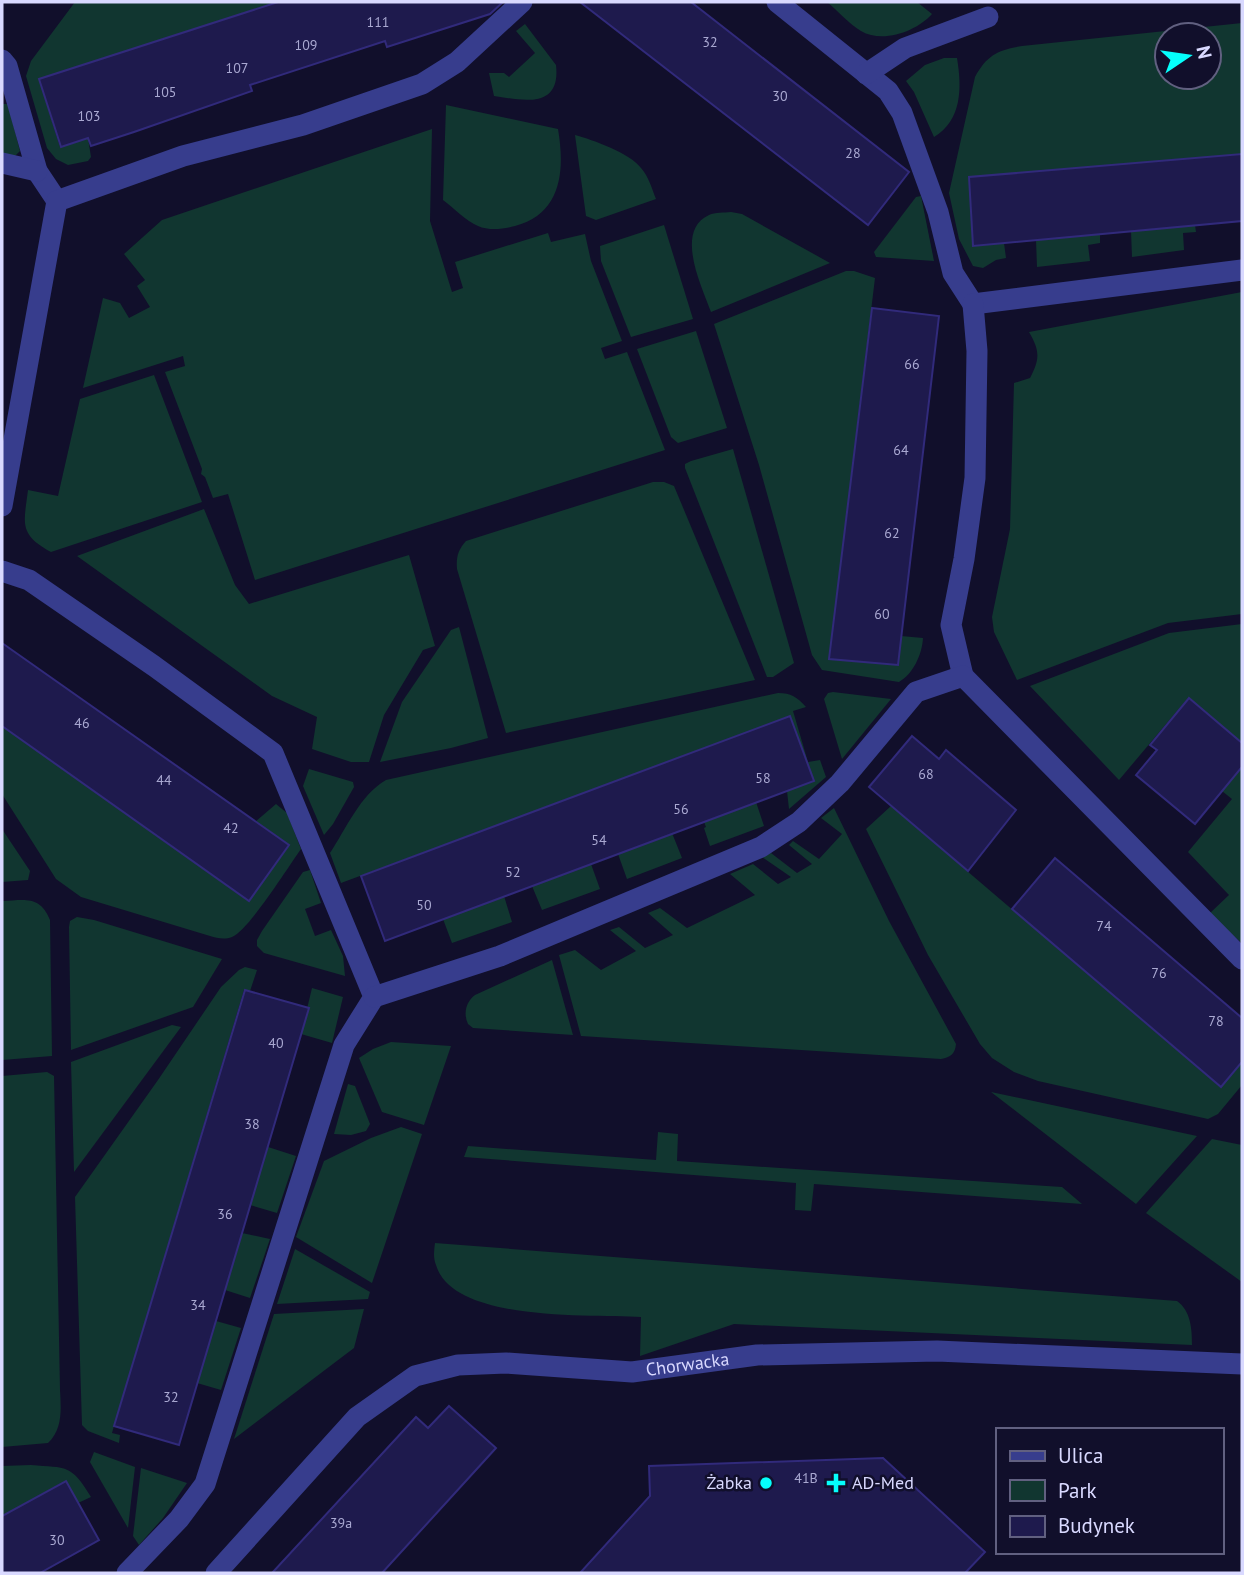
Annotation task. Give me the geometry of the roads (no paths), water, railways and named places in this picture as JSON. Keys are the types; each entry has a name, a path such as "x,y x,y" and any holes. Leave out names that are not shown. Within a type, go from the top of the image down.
{"street":[{"path":"57,201 183,156 303,125 422,84 457,62 522,2"},
{"path":"777,2 888,92 902,113 938,212 953,273 973,304 977,351 975,478 964,559 951,625 964,676 1242,959"},
{"path":"866,74 905,48 988,17"},
{"path":"2,60 7,66 37,171 57,201 2,506"},
{"path":"2,163 37,171"},
{"path":"973,304 1242,270"},
{"path":"2,571 29,580 154,666 273,753 374,997"},
{"path":"127,1573 179,1519 205,1484 344,1045 374,997 500,956 761,847 799,822 841,783 916,692 964,676"},
{"name":"Chorwacka","path":"216,1573 357,1418 415,1376 458,1365 506,1363 632,1372 757,1355 937,1351 1242,1364"}],"place":[{"name":"Żabka","path":"766,1483"},
{"name":"AD-Med","path":"836,1483"}]}
